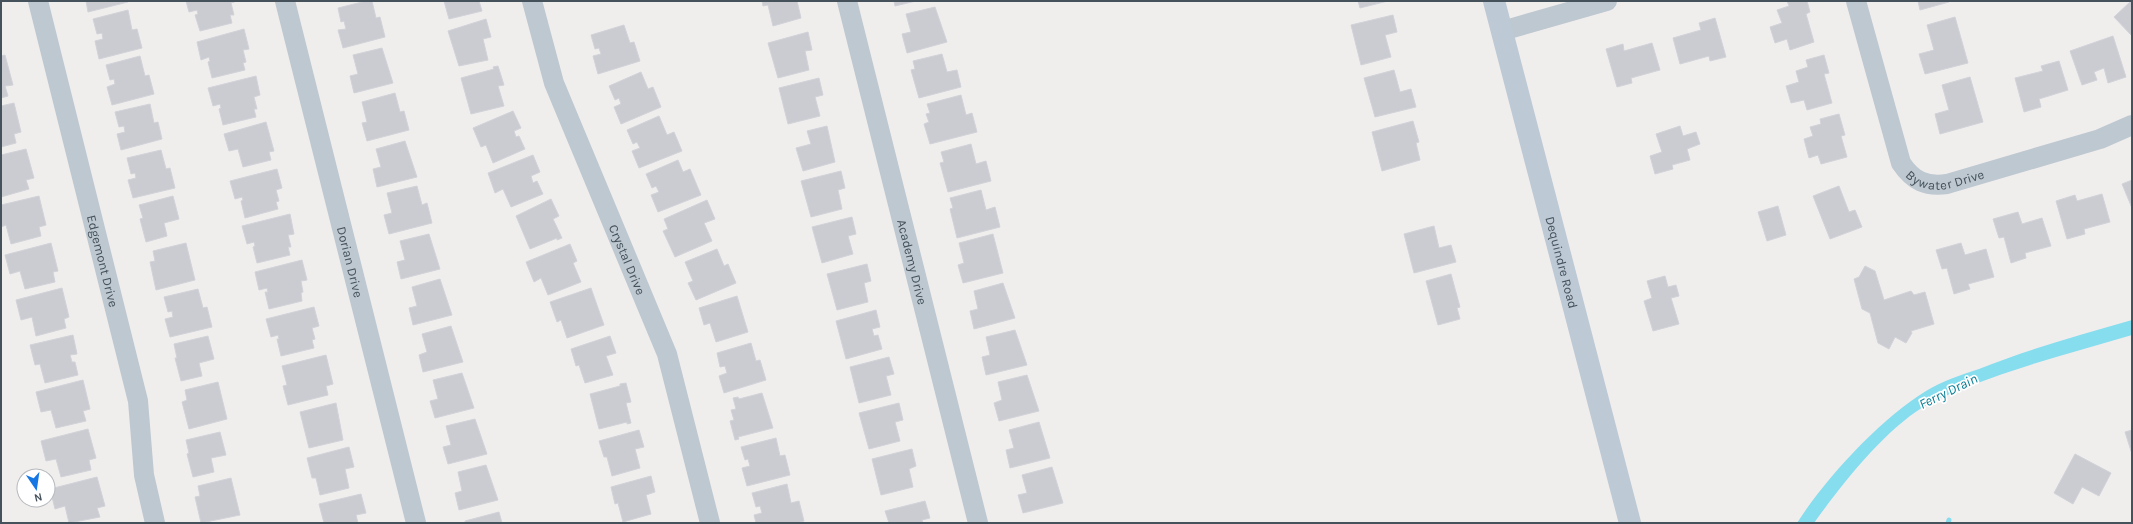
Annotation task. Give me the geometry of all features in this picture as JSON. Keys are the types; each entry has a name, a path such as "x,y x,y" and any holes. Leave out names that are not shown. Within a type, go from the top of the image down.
{"main road":[{"name":"Dequindre Road","path":"1494,1 1630,523"}],"street":[{"name":"Edgemont Drive","path":"38,1 138,401 144,475 155,523"},
{"name":"Dorian Drive","path":"285,1 416,523"},
{"name":"Crystal Drive","path":"532,1 554,83 667,354 710,523"},
{"name":"Academy Drive","path":"847,1 978,523"},
{"path":"1502,31 1607,1"},
{"name":"Bywater Drive","path":"1856,1 1901,163 1914,179 1921,183 1938,185 1947,184 2100,139 2132,125"}],"water":[{"name":"Ferry Drain","path":"2132,320 2132,335 2010,371 1952,393 1923,407 1893,430 1878,444 1837,492 1814,523 1797,523 1838,469 1855,451 1891,417 1926,391 1952,378 2017,355"}],"building":[{"path":"86,1 128,1 128,2 88,12"},
{"path":"186,1 237,1 231,3 234,15 230,15 232,23 200,31 195,15 198,14 197,10 189,12"},
{"path":"366,1 372,1 376,18 380,17 385,37 343,48 338,30 346,29 344,21 341,22 338,8"},
{"path":"444,1 479,1 482,11 449,19"},
{"path":"762,1 797,1 801,18 773,26 768,5 763,6"},
{"path":"894,1 916,1 895,6"},
{"path":"1358,1 1388,1 1360,8"},
{"path":"1787,1 1807,1 1810,12 1806,14 1814,42 1790,50 1787,39 1775,43 1770,27 1782,23 1777,10 1789,6"},
{"path":"1918,1 1948,1 1949,2 1920,10"},
{"path":"2132,1 2132,36 2114,17"},
{"path":"935,7 947,42 907,53 902,34 911,32 906,14"},
{"path":"128,10 132,30 137,29 142,48 99,59 95,41 103,39 102,33 97,34 93,19"},
{"path":"1393,15 1397,32 1385,35 1391,57 1361,65 1351,25"},
{"path":"1955,17 1968,63 1925,74 1919,54 1934,50 1927,25"},
{"path":"1715,18 1726,57 1710,61 1709,56 1680,64 1673,38 1701,30 1699,23"},
{"path":"486,19 491,37 483,39 488,60 459,66 448,31"},
{"path":"624,25 630,43 634,42 640,61 598,74 593,56 601,54 599,48 595,49 591,35"},
{"path":"244,29 249,49 243,50 246,62 243,63 245,70 212,78 208,62 210,61 209,57 201,60 197,42"},
{"path":"808,32 812,50 805,51 809,70 778,78 768,43"},
{"path":"2113,36 2126,77 2108,83 2104,68 2094,72 2097,80 2082,85 2070,51"},
{"path":"1652,43 1660,70 1631,78 1632,83 1617,87 1606,49 1623,44 1624,51"},
{"path":"382,48 393,83 354,93 350,76 358,74 353,55"},
{"path":"942,54 947,72 957,70 961,87 919,98 911,70 915,69 913,61"},
{"path":"5,55 13,85 5,86 8,96 1,98 1,56"},
{"path":"1824,55 1829,73 1824,74 1832,103 1807,110 1804,100 1791,103 1786,86 1799,82 1796,71 1808,67 1806,60"},
{"path":"140,56 145,76 149,75 154,94 112,105 107,87 115,84 114,79 110,80 106,65"},
{"path":"2059,61 2068,90 2039,99 2041,107 2024,112 2015,78 2043,71 2041,66"},
{"path":"498,66 504,85 498,86 504,106 471,114 461,78 494,69 493,67"},
{"path":"1394,70 1400,92 1411,89 1416,107 1375,117 1364,78"},
{"path":"641,72 648,89 653,87 661,107 621,124 614,107 621,104 619,98 615,100 609,86"},
{"path":"256,76 260,95 254,97 257,109 254,109 256,117 223,125 219,109 221,108 220,104 213,106 208,88"},
{"path":"1970,77 1983,122 1940,134 1935,114 1949,110 1942,85"},
{"path":"819,78 823,95 815,97 820,116 788,124 779,88"},
{"path":"395,93 400,112 404,111 409,130 367,141 362,123 367,122 362,102"},
{"path":"961,95 966,115 972,113 977,132 930,144 924,124 929,122 926,114 930,113 927,104"},
{"path":"14,103 21,132 14,134 16,143 1,147 1,106"},
{"path":"150,104 154,123 158,122 162,139 121,150 117,134 125,132 124,126 119,127 115,112"},
{"path":"513,111 521,128 514,131 516,137 519,136 525,149 493,163 486,145 481,147 473,128"},
{"path":"1839,114 1845,135 1841,136 1847,157 1821,164 1818,155 1809,158 1804,139 1813,136 1810,127 1821,124 1820,119"},
{"path":"659,116 667,135 674,132 682,151 639,168 632,151 640,148 637,142 633,144 627,130"},
{"path":"1413,121 1419,142 1416,143 1420,160 1382,171 1372,132"},
{"path":"266,122 274,151 269,152 271,160 243,167 238,149 229,151 224,134"},
{"path":"827,126 835,162 803,171 796,148 811,144 807,131"},
{"path":"1680,126 1683,136 1696,132 1700,144 1687,149 1690,160 1672,165 1673,169 1655,174 1650,156 1662,152 1656,134"},
{"path":"405,141 417,177 377,187 373,169 381,167 376,149"},
{"path":"971,144 976,164 986,161 991,181 948,192 940,163 944,162 941,152"},
{"path":"26,149 34,178 26,180 29,189 1,197 1,155"},
{"path":"161,150 166,169 170,168 175,188 133,198 128,180 136,178 135,173 131,174 127,158"},
{"path":"533,155 540,172 531,176 533,183 537,181 543,194 511,207 503,189 495,193 488,173"},
{"path":"678,160 683,172 690,169 701,195 658,212 651,195 659,192 656,186 652,188 646,174"},
{"path":"277,169 282,188 276,190 279,201 276,202 278,209 245,218 241,201 243,200 242,197 235,199 230,181"},
{"path":"841,171 845,188 838,190 842,209 811,217 801,181"},
{"path":"2132,180 2132,208 2122,184"},
{"path":"417,186 422,205 427,203 432,223 389,234 384,215 392,213 387,193"},
{"path":"1839,186 1849,212 1855,210 1862,227 1830,239 1813,196"},
{"path":"981,190 986,210 995,207 1000,227 957,238 950,209 953,208 950,198"},
{"path":"2102,194 2110,222 2084,229 2085,234 2067,239 2056,201 2075,195 2077,201"},
{"path":"39,196 46,225 39,227 41,236 11,244 6,225 1,227 1,205"},
{"path":"173,196 179,219 164,223 167,236 146,242 140,219 143,218 139,205"},
{"path":"551,199 559,216 553,219 562,238 557,240 557,238 530,249 516,216"},
{"path":"707,200 715,219 704,223 712,241 675,257 663,231 668,229 664,219"},
{"path":"1778,206 1786,235 1767,241 1758,212"},
{"path":"2018,212 2022,224 2042,218 2051,246 2025,253 2026,258 2011,263 2004,237 1999,238 1993,219"},
{"path":"290,214 294,234 288,235 291,247 288,247 290,255 257,263 253,247 255,246 254,242 247,244 242,226"},
{"path":"852,217 856,234 848,236 853,254 822,263 812,227"},
{"path":"1434,226 1439,248 1451,245 1456,262 1414,273 1404,234"},
{"path":"429,234 440,269 401,279 397,262 405,260 400,241"},
{"path":"993,234 1003,273 963,283 958,265 964,263 959,243"},
{"path":"51,243 58,271 53,272 55,282 25,289 20,271 10,274 5,255"},
{"path":"186,243 195,280 156,290 150,262 155,261 153,251"},
{"path":"1961,243 1965,255 1986,249 1994,277 1968,284 1970,289 1954,294 1947,268 1942,269 1936,250"},
{"path":"570,244 577,261 573,263 581,282 548,295 541,278 534,282 526,262"},
{"path":"717,249 724,266 728,264 736,283 696,300 688,283 693,281 685,262"},
{"path":"302,260 307,280 301,281 303,292 301,293 302,301 269,309 265,292 268,292 267,288 259,290 255,272"},
{"path":"867,264 871,281 864,283 868,302 837,310 827,274"},
{"path":"1865,266 1875,271 1884,300 1911,291 1914,295 1925,292 1934,324 1911,331 1912,333 1906,343 1895,337 1889,349 1878,343 1870,313 1862,309 1854,279 1859,277"},
{"path":"1451,274 1460,307 1457,308 1460,319 1438,325 1426,281"},
{"path":"1665,276 1668,287 1676,285 1679,296 1671,298 1679,324 1653,331 1644,301 1652,298 1647,281"},
{"path":"440,279 452,315 413,325 409,308 417,306 412,287"},
{"path":"1003,283 1015,318 974,329 970,311 978,309 974,291"},
{"path":"62,288 69,317 64,319 66,328 36,336 32,317 21,320 16,300"},
{"path":"591,288 604,325 567,338 561,320 557,322 550,302"},
{"path":"198,289 203,308 207,307 212,327 170,337 165,319 173,317 172,311 168,312 164,297"},
{"path":"737,296 748,332 716,342 710,323 704,325 699,308"},
{"path":"314,307 319,326 312,328 315,339 312,340 314,348 281,356 277,339 279,339 278,335 271,337 266,319"},
{"path":"876,310 880,327 872,329 874,336 878,335 882,349 846,359 836,321"},
{"path":"451,326 463,362 423,372 419,355 427,352 422,334"},
{"path":"1015,330 1027,365 986,375 982,357 990,355 986,337"},
{"path":"73,335 77,354 70,355 72,362 75,362 78,375 45,383 40,364 35,365 30,345"},
{"path":"208,336 214,359 199,363 202,376 181,381 175,358 177,358 174,344"},
{"path":"610,336 616,353 606,356 613,375 585,383 579,365 576,366 571,349"},
{"path":"751,343 756,361 760,360 766,380 724,393 719,376 727,373 725,366 720,367 717,353"},
{"path":"326,355 333,384 326,386 328,395 288,405 283,386 287,385 282,366"},
{"path":"889,357 894,374 886,376 891,395 859,403 850,367"},
{"path":"462,373 474,408 435,418 430,401 438,399 433,380"},
{"path":"1027,375 1039,411 999,421 994,403 1002,400 998,382"},
{"path":"83,380 90,409 83,411 86,421 56,428 51,410 41,412 36,392"},
{"path":"218,382 227,419 189,429 182,402 187,400 185,390"},
{"path":"626,383 631,402 626,403 631,423 627,424 627,422 599,429 590,394"},
{"path":"762,393 773,428 738,437 739,439 735,440 730,421 734,420 731,410 736,409 733,398 738,397 739,399"},
{"path":"336,403 343,440 309,448 300,412"},
{"path":"899,403 903,420 895,422 900,441 869,449 859,413"},
{"path":"475,419 487,454 448,464 443,447 451,445 446,426"},
{"path":"1039,422 1050,458 1010,468 1006,450 1014,448 1009,430"},
{"path":"88,429 96,458 89,460 91,470 61,477 56,459 46,461 41,441"},
{"path":"639,430 644,447 635,449 640,468 612,476 607,457 604,457 599,441"},
{"path":"2132,430 2132,454 2125,432"},
{"path":"220,432 226,455 211,458 214,472 193,477 187,454 189,453 186,440"},
{"path":"776,438 780,456 785,455 790,475 747,486 742,468 750,466 748,459 745,460 741,447"},
{"path":"349,447 354,467 345,469 349,488 320,495 316,478 312,478 307,458"},
{"path":"912,449 916,466 909,469 913,487 881,495 872,459"},
{"path":"2075,454 2111,473 2099,496 2082,487 2073,504 2054,493"},
{"path":"486,465 498,500 459,510 455,493 462,491 458,472"},
{"path":"1052,467 1063,503 1023,513 1018,495 1027,493 1022,475"},
{"path":"651,476 655,492 646,495 651,514 623,522 618,503 615,504 611,487"},
{"path":"97,477 105,506 97,508 100,517 69,523 65,506 55,509 56,487"},
{"path":"231,478 240,515 201,523 195,497 200,496 198,486"},
{"path":"787,484 791,503 799,501 804,521 796,523 756,523 754,515 762,513 760,506 756,507 752,493"},
{"path":"361,494 366,513 356,515 358,523 324,523 319,504"},
{"path":"925,501 930,518 922,520 923,523 889,523 885,511"},
{"path":"499,512 502,523 465,523 465,521"}]}
